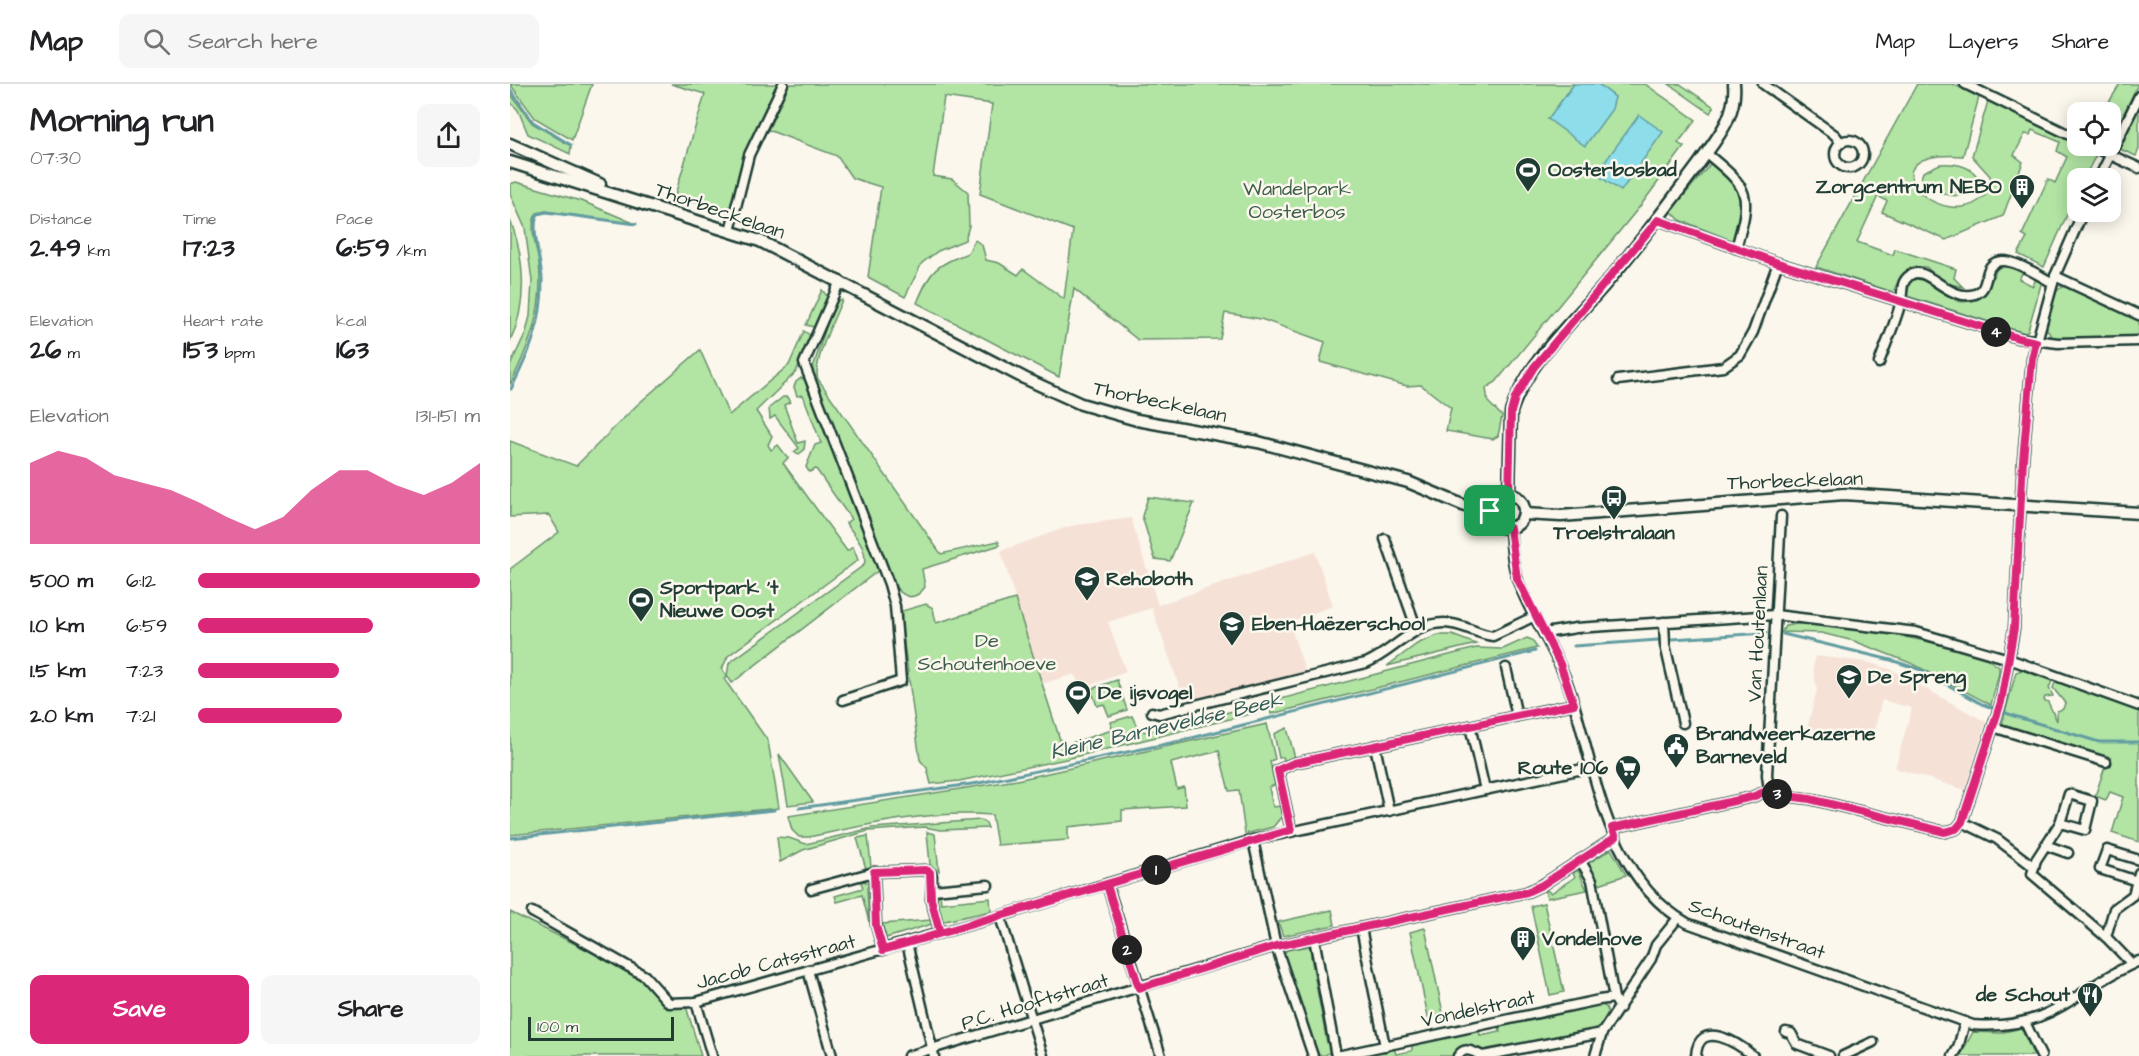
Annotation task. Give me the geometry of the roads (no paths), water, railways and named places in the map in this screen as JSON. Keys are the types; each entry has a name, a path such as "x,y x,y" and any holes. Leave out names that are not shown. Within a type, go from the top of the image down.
{"main road":[{"path":"1509,494 1511,412 1515,398 1534,367 1658,220 1706,153 1730,117 1735,94 1734,84"},
{"name":"Thorbeckelaan","path":"510,144 619,194"},
{"name":"Thorbeckelaan","path":"510,151 541,159"},
{"name":"Thorbeckelaan","path":"510,162 619,194 730,231 787,253 1024,378 1081,404 1137,420 1258,442 1408,482 1465,506 1490,511"},
{"path":"1509,494 1521,501 1524,514 1516,526 1510,528 1496,524 1490,511 1496,498 1509,494"},
{"name":"Thorbeckelaan","path":"1524,514 1561,516 1844,494 2139,513"}],"street":[{"path":"730,231 749,155 783,84"},
{"path":"1763,84 1835,135 1841,143"},
{"path":"1965,84 2067,134"},
{"path":"2121,134 2139,96"},
{"path":"1706,153 1736,177 1743,189 1746,213 1736,248"},
{"path":"2113,156 2139,168"},
{"path":"1658,220 1778,263 2036,342 2139,340"},
{"path":"1614,832 1752,797 1769,790 1779,795 1810,799 1945,832 1956,829 1962,822 2001,702 2014,628 2023,460 2032,359 2054,280 2079,222"},
{"path":"1879,363 1901,302 1903,282 1917,272 1926,274 1945,289 1960,295 1976,294 1983,288 1992,265 1998,261 2015,263 2139,315"},
{"path":"1618,380 1723,368 1740,355 1753,332 1778,263"},
{"path":"840,280 804,363 889,584 895,606 901,681 843,700"},
{"name":"Van Houtenlaan","path":"1769,790 1767,775 1781,516"},
{"name":"Schoutenstraat","path":"1510,528 1517,578 1545,633 1574,704 1614,832 1643,886 1654,900 1678,918 1965,1022 1999,1027 2025,1022 2052,1012 2135,962"},
{"path":"1385,539 1417,630"},
{"path":"1545,633 1775,615 1916,632 2009,659 2139,706"},
{"path":"1152,712 1167,712 1366,663 1387,653 1417,630 1444,623 1493,636 1535,616"},
{"path":"1664,622 1665,645 1683,723"},
{"path":"1506,668 1516,716"},
{"path":"1291,830 1278,770 1294,763 1574,704"},
{"path":"1470,726 1485,790"},
{"path":"1994,726 2106,762"},
{"path":"1375,746 1389,811"},
{"name":"Jacob Catsstraat","path":"532,912 645,976 669,1002 696,1002 883,950 1291,830 1592,767"},
{"path":"2033,871 2045,845 2060,823 2069,794 2092,801 2085,830 2060,823"},
{"path":"1962,822 1997,839 2135,962"},
{"name":"P.C. Hooftstraat","path":"908,1056 934,1053 1276,946 1527,892 1580,861 1614,832"},
{"path":"1253,840 1276,946 1313,1056"},
{"path":"2045,845 2068,853"},
{"path":"2106,937 2114,909 2133,895 2138,877 2100,869 2107,850 2139,860"},
{"path":"1580,861 1592,880 1614,998 1620,1008"},
{"path":"811,889 874,872 926,870 932,875 931,899 940,933"},
{"path":"874,872 876,926 883,950"},
{"path":"933,890 988,885"},
{"path":"1107,885 1161,1056"},
{"path":"1000,916 1043,1056"},
{"path":"1595,1056 1602,1033 1651,959 1656,945 1678,918"},
{"path":"1361,928 1385,1046"},
{"path":"1314,938 1337,1056"},
{"path":"907,943 934,1053"},
{"path":"808,970 832,1056"},
{"name":"Vondelstraat","path":"1337,1056 1614,998"},
{"path":"696,1002 712,1056"},
{"path":"1953,1056 1958,1048 1965,1022"},
{"path":"2025,1022 2041,1056"},
{"path":"1786,1032 1791,1033 1797,1044 1829,1056"},
{"name":"Vondelstraat","path":"1458,1056 1463,1051 1471,1050 1483,1056 1602,1033"},
{"path":"1696,1056 1699,1044 1706,1038 1719,1035 1728,1038 1753,1056"},
{"path":"1843,1056 1873,1042"}],"water":[{"path":"1574,84 1598,84 1615,97 1612,109 1585,146 1548,119"},
{"path":"1639,115 1663,132 1621,191 1596,174"}],"waterway":[{"path":"510,89 533,122 571,145"},
{"path":"511,389 524,362 538,322 542,294 535,227 538,214 546,212 636,224"},
{"name":"Kleine Barneveldse Beek","path":"1672,639 1766,633"},
{"name":"Kleine Barneveldse Beek","path":"1783,634 1891,660 1921,670 1982,704 2099,742 2139,742"},
{"name":"Kleine Barneveldse Beek","path":"1574,646 1658,640"},
{"name":"Kleine Barneveldse Beek","path":"799,808 979,783 1180,741 1535,651"},
{"name":"Kleine Barneveldse Beek","path":"510,838 774,810"}],"place":[{"name":"Oosterbosbad","path":"1528,193"},
{"name":"Zorgcentrum NEBO","path":"2022,210"},
{"name":"Troelstralaan","path":"1614,521"},
{"name":"Rehoboth","path":"1087,602"},
{"name":"Sportpark 't Nieuwe Oost","path":"641,623"},
{"name":"Eben-Haëzerschool","path":"1232,647"},
{"name":"De Spreng","path":"1849,700"},
{"name":"De ijsvogel","path":"1078,716"},
{"name":"Brandweerkazerne Barneveld","path":"1676,769"},
{"name":"Route 106","path":"1628,791"},
{"name":"Vondelhove","path":"1523,962"},
{"name":"de Schout","path":"2090,1018"}],"park label":[{"name":"Wandelpark Oosterbos","path":"1297,200"},
{"name":"De Schoutenhoeve","path":"987,652"}]}
